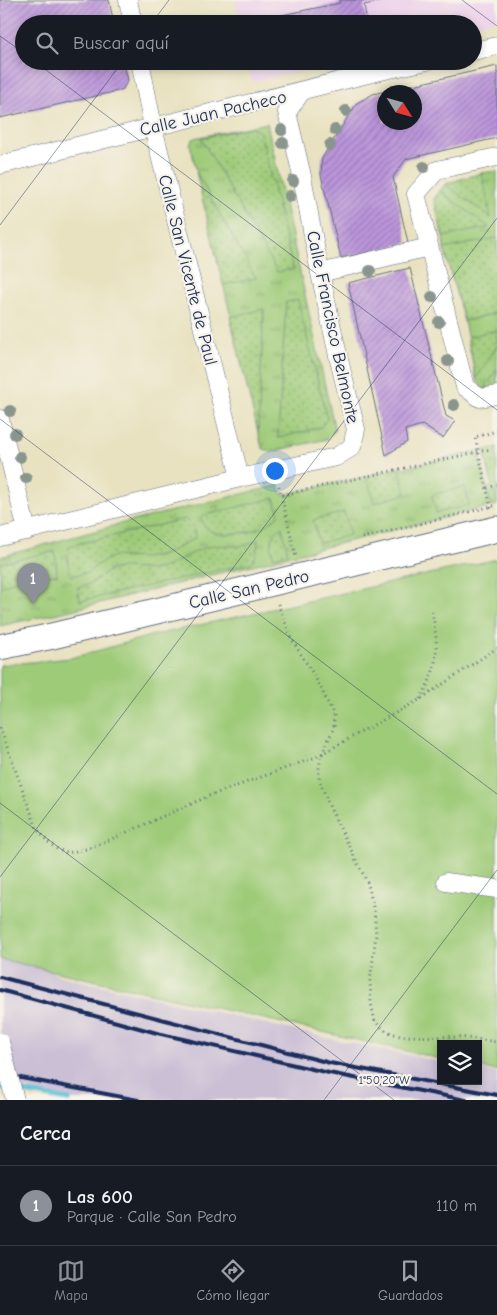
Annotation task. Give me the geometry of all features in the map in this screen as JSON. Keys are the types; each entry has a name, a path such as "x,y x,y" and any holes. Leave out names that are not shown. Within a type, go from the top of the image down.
{"main road":[{"name":"Calle San Pedro","path":"0,647 48,638 494,516"}],"street":[{"path":"128,0 131,15"},
{"path":"482,50 497,46"},
{"name":"Calle San Vicente de Paul","path":"142,70 153,127 240,478"},
{"name":"Calle Juan Pacheco","path":"0,165 385,70"},
{"name":"Calle Francisco Belmonte","path":"0,537 336,456 352,447 356,429 339,360 302,176 287,112 302,91"},
{"path":"497,157 437,170 416,194 465,387 480,398 497,395"},
{"path":"320,272 429,247"},
{"path":"0,419 27,531"},
{"path":"446,882 497,889"},
{"path":"0,1042 15,1100"}],"path":[{"path":"494,516 475,437 497,432"},
{"path":"282,495 490,448"},
{"path":"278,480 297,560"},
{"path":"487,488 497,485"},
{"path":"494,516 497,505"},
{"path":"361,538 494,516"},
{"path":"278,604 292,640 315,677 334,715 334,727 322,754 319,778 323,792 368,884 374,911 376,935 370,981 371,1004 375,1022 386,1030 400,1036 460,1037 497,1042"},
{"path":"419,700 427,687 437,649 431,608"},
{"path":"0,728 37,828 48,843 67,853 86,849 209,796 322,754 419,700 497,648"}],"shaded area":[{"path":"235,0 497,0 497,19 482,23 482,15 238,15"},
{"path":"250,70 305,70 252,82"},
{"path":"0,931 56,975 332,1039 437,1061 437,1085 482,1085 482,1070 497,1073 497,1100 66,1100 25,1088 0,1084"}],"green space":[{"path":"267,123 335,431 327,439 271,452 262,448 190,144 194,138"},
{"path":"250,127 260,132 293,269 277,272 201,138"},
{"path":"497,171 497,387 484,390 476,379 464,321 444,249 434,199 445,184 482,173"},
{"path":"196,172 256,278 223,285"},
{"path":"482,173 491,218 445,184"},
{"path":"440,191 489,227 443,237 434,199"},
{"path":"497,238 497,313 464,321 444,249"},
{"path":"298,300 327,419 321,427 278,438 286,302"},
{"path":"264,309 258,433 230,317"},
{"path":"497,330 497,346 476,379 468,337"},
{"path":"497,369 497,387 484,390"},
{"path":"497,447 497,505 491,506 487,488 492,486 484,450"},
{"path":"479,451 491,506 0,626 0,557 127,522 279,485 282,495"},
{"path":"399,467 406,494 374,503 367,476"},
{"path":"465,487 469,505 436,513 432,495"},
{"path":"274,498 279,515 263,527 246,532 236,534 217,533 209,530 204,525 201,516"},
{"path":"344,512 350,535 319,543 313,520"},
{"path":"185,519 194,528 195,538 164,555 142,558 114,556 87,573 70,576 69,546"},
{"path":"282,527 288,553 274,557 272,540"},
{"path":"258,540 256,556 251,563 80,601 78,587 90,584 110,570 163,568 210,546 242,546"},
{"path":"55,551 57,575 40,574 27,576 0,587 0,563"},
{"path":"497,559 497,1071 482,1068 482,1040 437,1040 437,1058 0,959 0,665 71,658 150,636"}],"building":[{"path":"0,0 109,0 112,15 15,15 15,70 125,70 128,80 122,90 0,118"},
{"path":"340,0 382,1 364,5 366,15 282,15 340,3"},
{"path":"497,66 497,138 406,159 393,177 408,243 341,258 321,175 322,158 357,103 373,94 377,93 377,130 422,130 422,85 413,85"},
{"path":"410,268 446,416 455,421 443,438 422,425 405,430 407,442 386,455 348,283"}],"waterway":[{"path":"0,1088 69,1100"}],"railway":[{"path":"0,977 330,1063 497,1095"},
{"path":"0,990 157,1033 329,1073 466,1100"},
{"path":"0,1074 138,1100"}],"place":[{"name":"Las 600","path":"33,604"}]}
